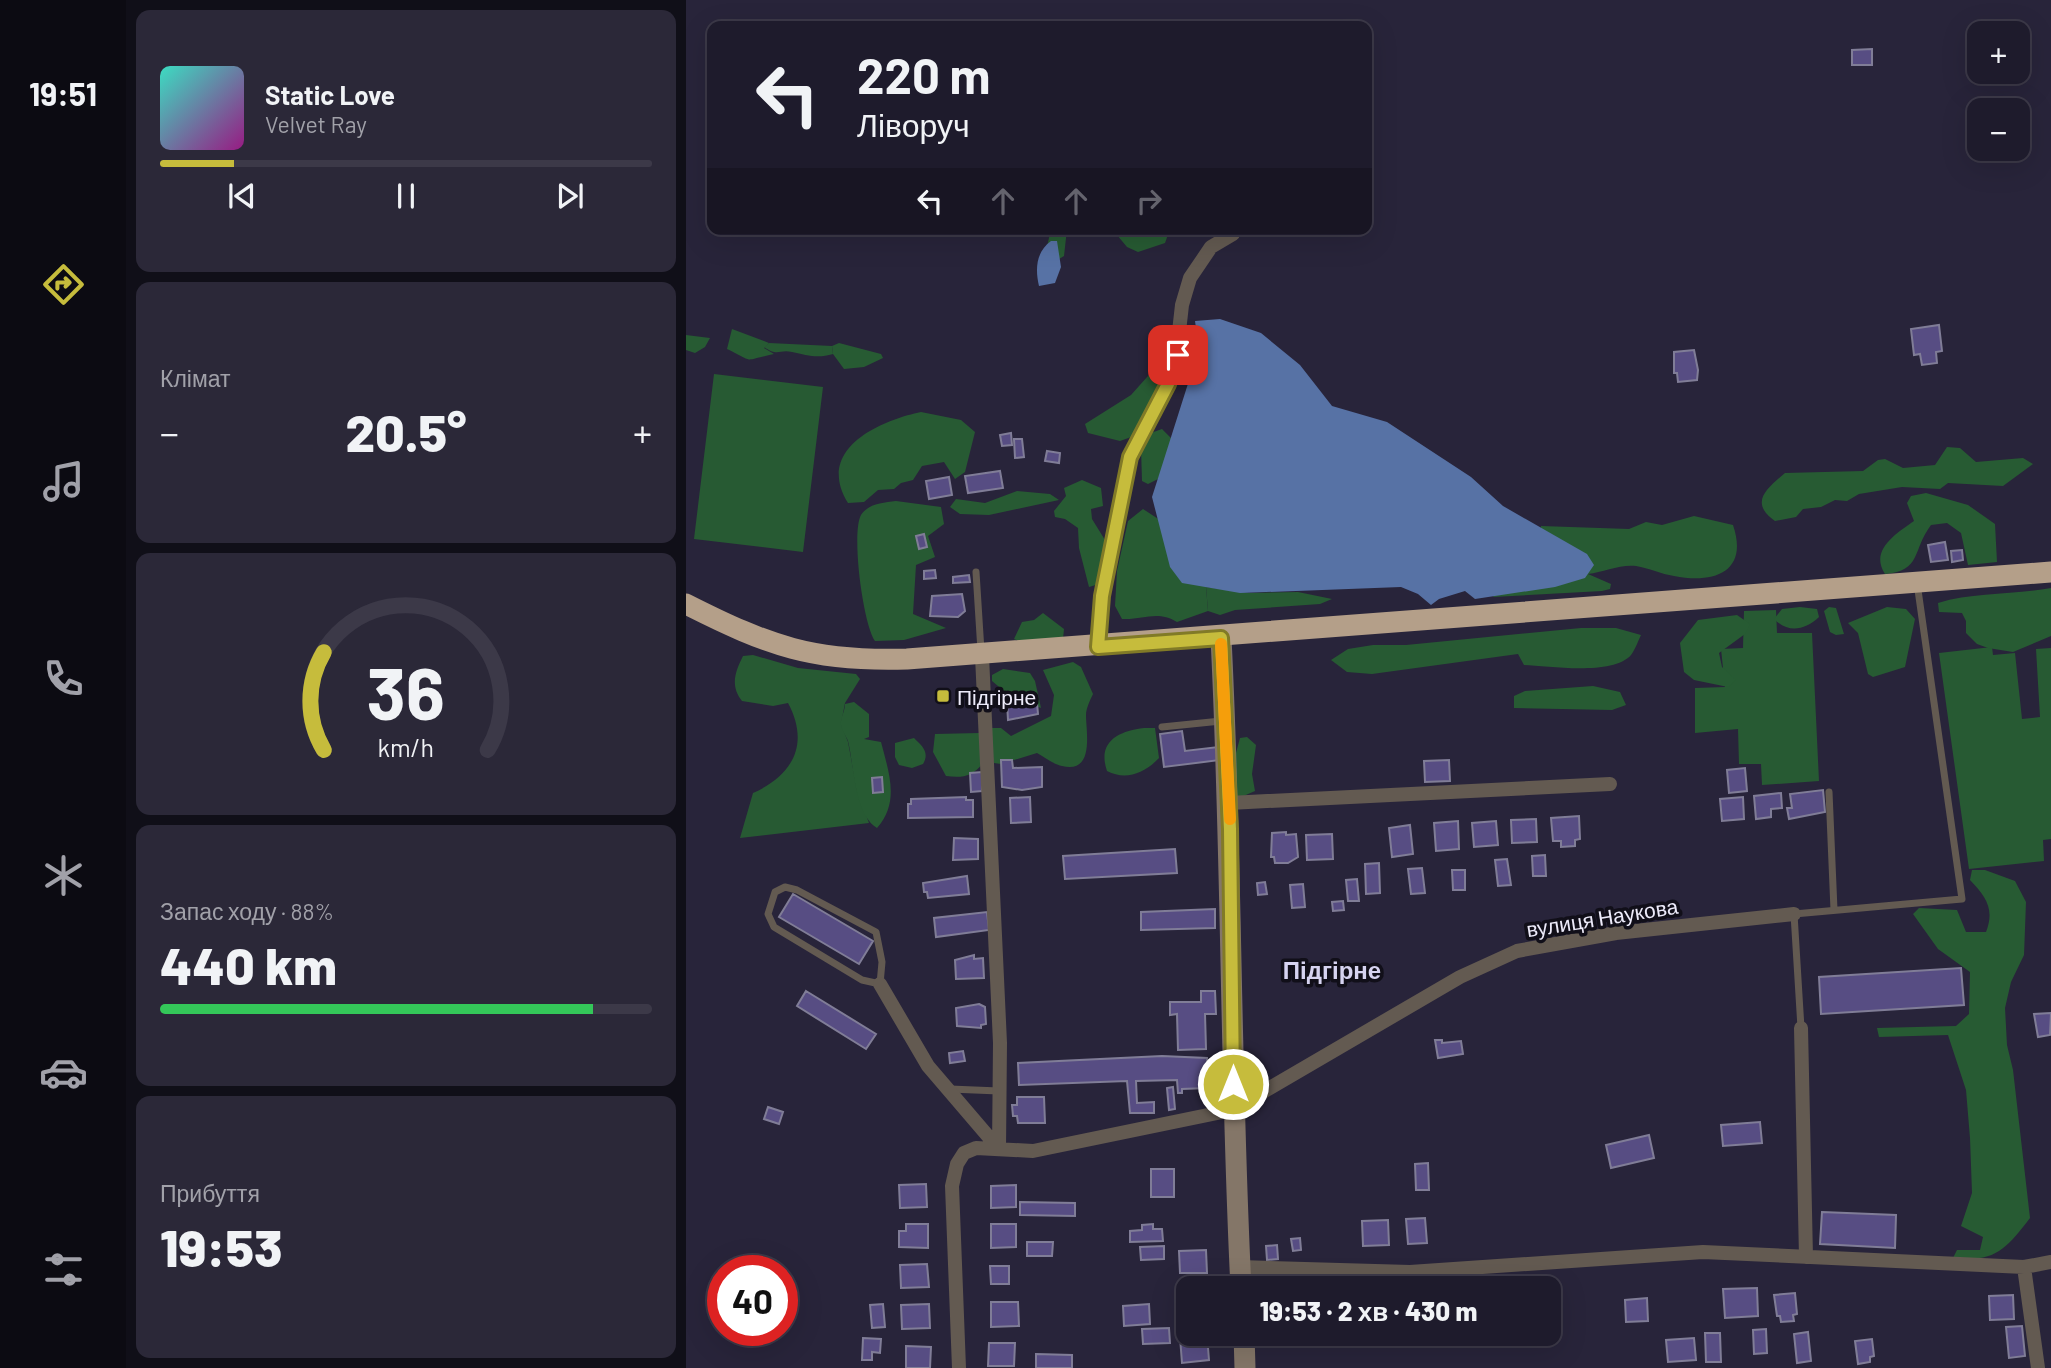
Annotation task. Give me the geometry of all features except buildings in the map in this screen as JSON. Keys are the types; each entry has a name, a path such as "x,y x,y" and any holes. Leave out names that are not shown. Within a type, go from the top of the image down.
{"highway":[{"path":"686,604 775,645 832,658 866,660 982,656 2051,572"}],"street":[{"path":"1098,647 1102,596 1130,457 1175,367 1182,305 1190,278 1211,247 1230,235"},
{"path":"1221,638 1229,803 1233,1110 1241,1276"},
{"path":"982,656 1000,1043 999,1149"},
{"path":"1229,803 1610,783"},
{"name":"вулиця Наукова","path":"958,1368 952,1186 957,1164 964,1153 976,1148 1033,1151 1233,1110 1460,977 1517,951 1616,933 1794,914"},
{"path":"880,984 910,1039 999,1149"},
{"path":"1801,1028 1805,1257"},
{"path":"1297,1276 1410,1272 1703,1252 2024,1267 2051,1262"},
{"path":"2024,1267 2038,1368"},
{"path":"1244,1346 1245,1368"}],"lane":[{"path":"976,572 982,656"},
{"path":"1801,1028 1794,914 1962,899 1917,583"},
{"path":"1162,727 1225,721"},
{"path":"1829,792 1834,910"},
{"path":"785,887 797,890 876,932 882,962 880,984 862,980 774,927 768,914 775,892 785,887"},
{"path":"949,1089 999,1091"}],"green space":[{"path":"1050,235 1066,235 1064,256 1054,262 1046,251"},
{"path":"1117,235 1168,235 1165,243 1138,252 1127,247"},
{"path":"732,329 769,343 764,348 774,354 746,359 727,349"},
{"path":"686,335 710,338 705,347 695,353 686,350"},
{"path":"769,343 832,346 833,354 817,356 788,351 776,352 764,347"},
{"path":"839,343 881,354 883,358 864,367 844,369 833,354 832,346"},
{"path":"1156,367 1171,371 1155,391 1148,416 1134,436 1120,441 1088,433 1085,424 1131,395"},
{"path":"714,374 823,387 803,552 694,539"},
{"path":"921,412 961,420 975,432 965,472 955,479 944,462 922,466 913,480 901,483 894,489 878,490 864,502 848,503 840,484 839,468 845,453 870,431 904,416"},
{"path":"1162,429 1174,441 1158,479 1148,484 1142,481 1141,448 1148,434"},
{"path":"1947,447 1960,448 1976,462 2023,458 2033,464 2003,486 1948,483 1940,489 1902,487 1859,494 1847,501 1835,500 1821,507 1803,509 1796,517 1775,521 1763,508 1762,501 1767,490 1785,473 1863,471 1878,460 1885,459 1903,468 1935,465"},
{"path":"1082,480 1101,488 1103,506 1091,509 1092,519 1105,540 1099,584 1089,587 1079,548 1078,528 1065,519 1055,517 1054,511 1066,496 1064,488"},
{"path":"1017,491 1050,494 1059,500 989,515 960,514 950,507 956,499 985,503"},
{"path":"1926,493 1968,505 1995,524 1997,562 1968,565 1961,533 1947,523 1931,525 1915,558 1905,569 1885,574 1880,557 1883,550 1893,537 1914,521 1907,503 1911,496"},
{"path":"896,501 941,507 944,524 928,536 935,557 916,565 913,614 946,628 904,640 875,641 866,617 860,578 858,525 861,515 868,508"},
{"path":"1143,509 1166,524 1188,574 1206,587 1208,611 1177,622 1157,616 1122,619 1115,606 1117,571 1128,521"},
{"path":"1694,516 1733,525 1737,541 1736,554 1732,564 1714,576 1689,578 1636,566 1624,566 1588,574 1611,584 1610,589 1602,591 1493,597 1540,548 1541,526 1629,529 1646,522 1662,525"},
{"path":"1206,587 1249,593 1298,592 1332,599 1320,604 1235,610 1220,615 1208,611"},
{"path":"2051,588 2051,636 2013,652 1977,644 1966,633 1966,621 1962,613 1939,612 1938,603 1952,599"},
{"path":"1829,607 1836,608 1844,634 1836,635 1830,632 1824,611"},
{"path":"1887,607 1906,609 1915,619 1905,667 1873,677 1868,674 1858,633 1848,623"},
{"path":"1782,609 1817,609 1819,617 1808,625 1796,628 1785,627 1774,619"},
{"path":"1776,610 1777,633 1812,633 1819,781 1762,785 1761,764 1739,764 1738,729 1695,733 1695,688 1725,687 1721,649 1743,648 1744,611"},
{"path":"1043,613 1064,629 1063,639 1028,645 1014,639 1022,622 1034,620"},
{"path":"1737,615 1750,624 1745,634 1719,653 1722,667 1736,680 1728,687 1694,680 1684,672 1680,643 1698,620"},
{"path":"1581,628 1616,628 1641,635 1631,655 1622,662 1596,668 1524,665 1518,654 1372,674 1347,672 1331,660 1348,649 1373,645 1406,645"},
{"path":"1992,647 1993,655 2015,653 2022,719 2040,717 2036,649 2051,648 2051,839 2043,840 2044,861 1969,869 1939,653"},
{"path":"753,655 798,668 856,674 860,679 845,703 841,724 848,742 857,790 869,823 740,838 753,793 778,777 794,757 797,745 794,718 788,703 773,706 742,701 738,695 735,679 738,668 743,656"},
{"path":"1073,662 1081,667 1093,694 1086,713 1086,750 1080,764 1073,767 1059,765 1037,753 1001,764 994,763 990,749 992,728 1001,728 1011,736 1051,716 1054,695 1043,670"},
{"path":"1003,669 1030,673 1035,681 1041,708 1011,697 992,681 992,675"},
{"path":"1593,686 1620,692 1626,705 1612,710 1514,708 1514,696 1525,691"},
{"path":"854,702 869,714 869,737 864,739 881,742 889,776 891,787 888,808 877,828 869,821 859,801 848,741 841,725 845,704"},
{"path":"1155,728 1159,758 1148,768 1135,774 1121,775 1107,771 1107,745 1118,735"},
{"path":"980,733 983,763 966,776 946,776 933,752 935,734"},
{"path":"1247,737 1256,745 1252,774 1255,791 1239,798 1233,794 1233,764 1240,738"},
{"path":"914,738 925,753 923,764 912,768 899,765 895,757 895,743"},
{"path":"1972,870 1985,870 2015,881 2026,902 2024,955 2011,982 2005,1008 2007,1045 2013,1070 2030,1218 1998,1252 1967,1259 1953,1258 1957,1250 1980,1250 1983,1237 1961,1226 1972,1193 1970,1138 1966,1090 1948,1035 1879,1037 1877,1028 1956,1026 1969,1014 1970,972 1938,949 1913,914 1919,908 1957,910 1966,932 1986,932 1989,910 1981,892 1970,880"}],"water":[{"path":"1051,241 1057,241 1061,267 1055,283 1039,286 1038,261 1042,250"},
{"path":"1220,319 1261,333 1300,365 1332,406 1387,422 1471,477 1503,506 1587,554 1594,565 1585,578 1555,587 1475,599 1465,591 1439,599 1431,605 1418,594 1401,587 1240,593 1182,583 1170,567 1152,497 1199,349 1195,321"}],"slow traffic":[{"path":"1221,644 1230,819"}],"place":[{"name":"Підгірне","path":"943,696"}],"district":[{"name":"Підгірне","path":"1332,969"}],"route":[{"path":"1178,355 1168,384 1130,457 1102,596 1098,647 1221,638 1230,829 1233,1084"}]}
